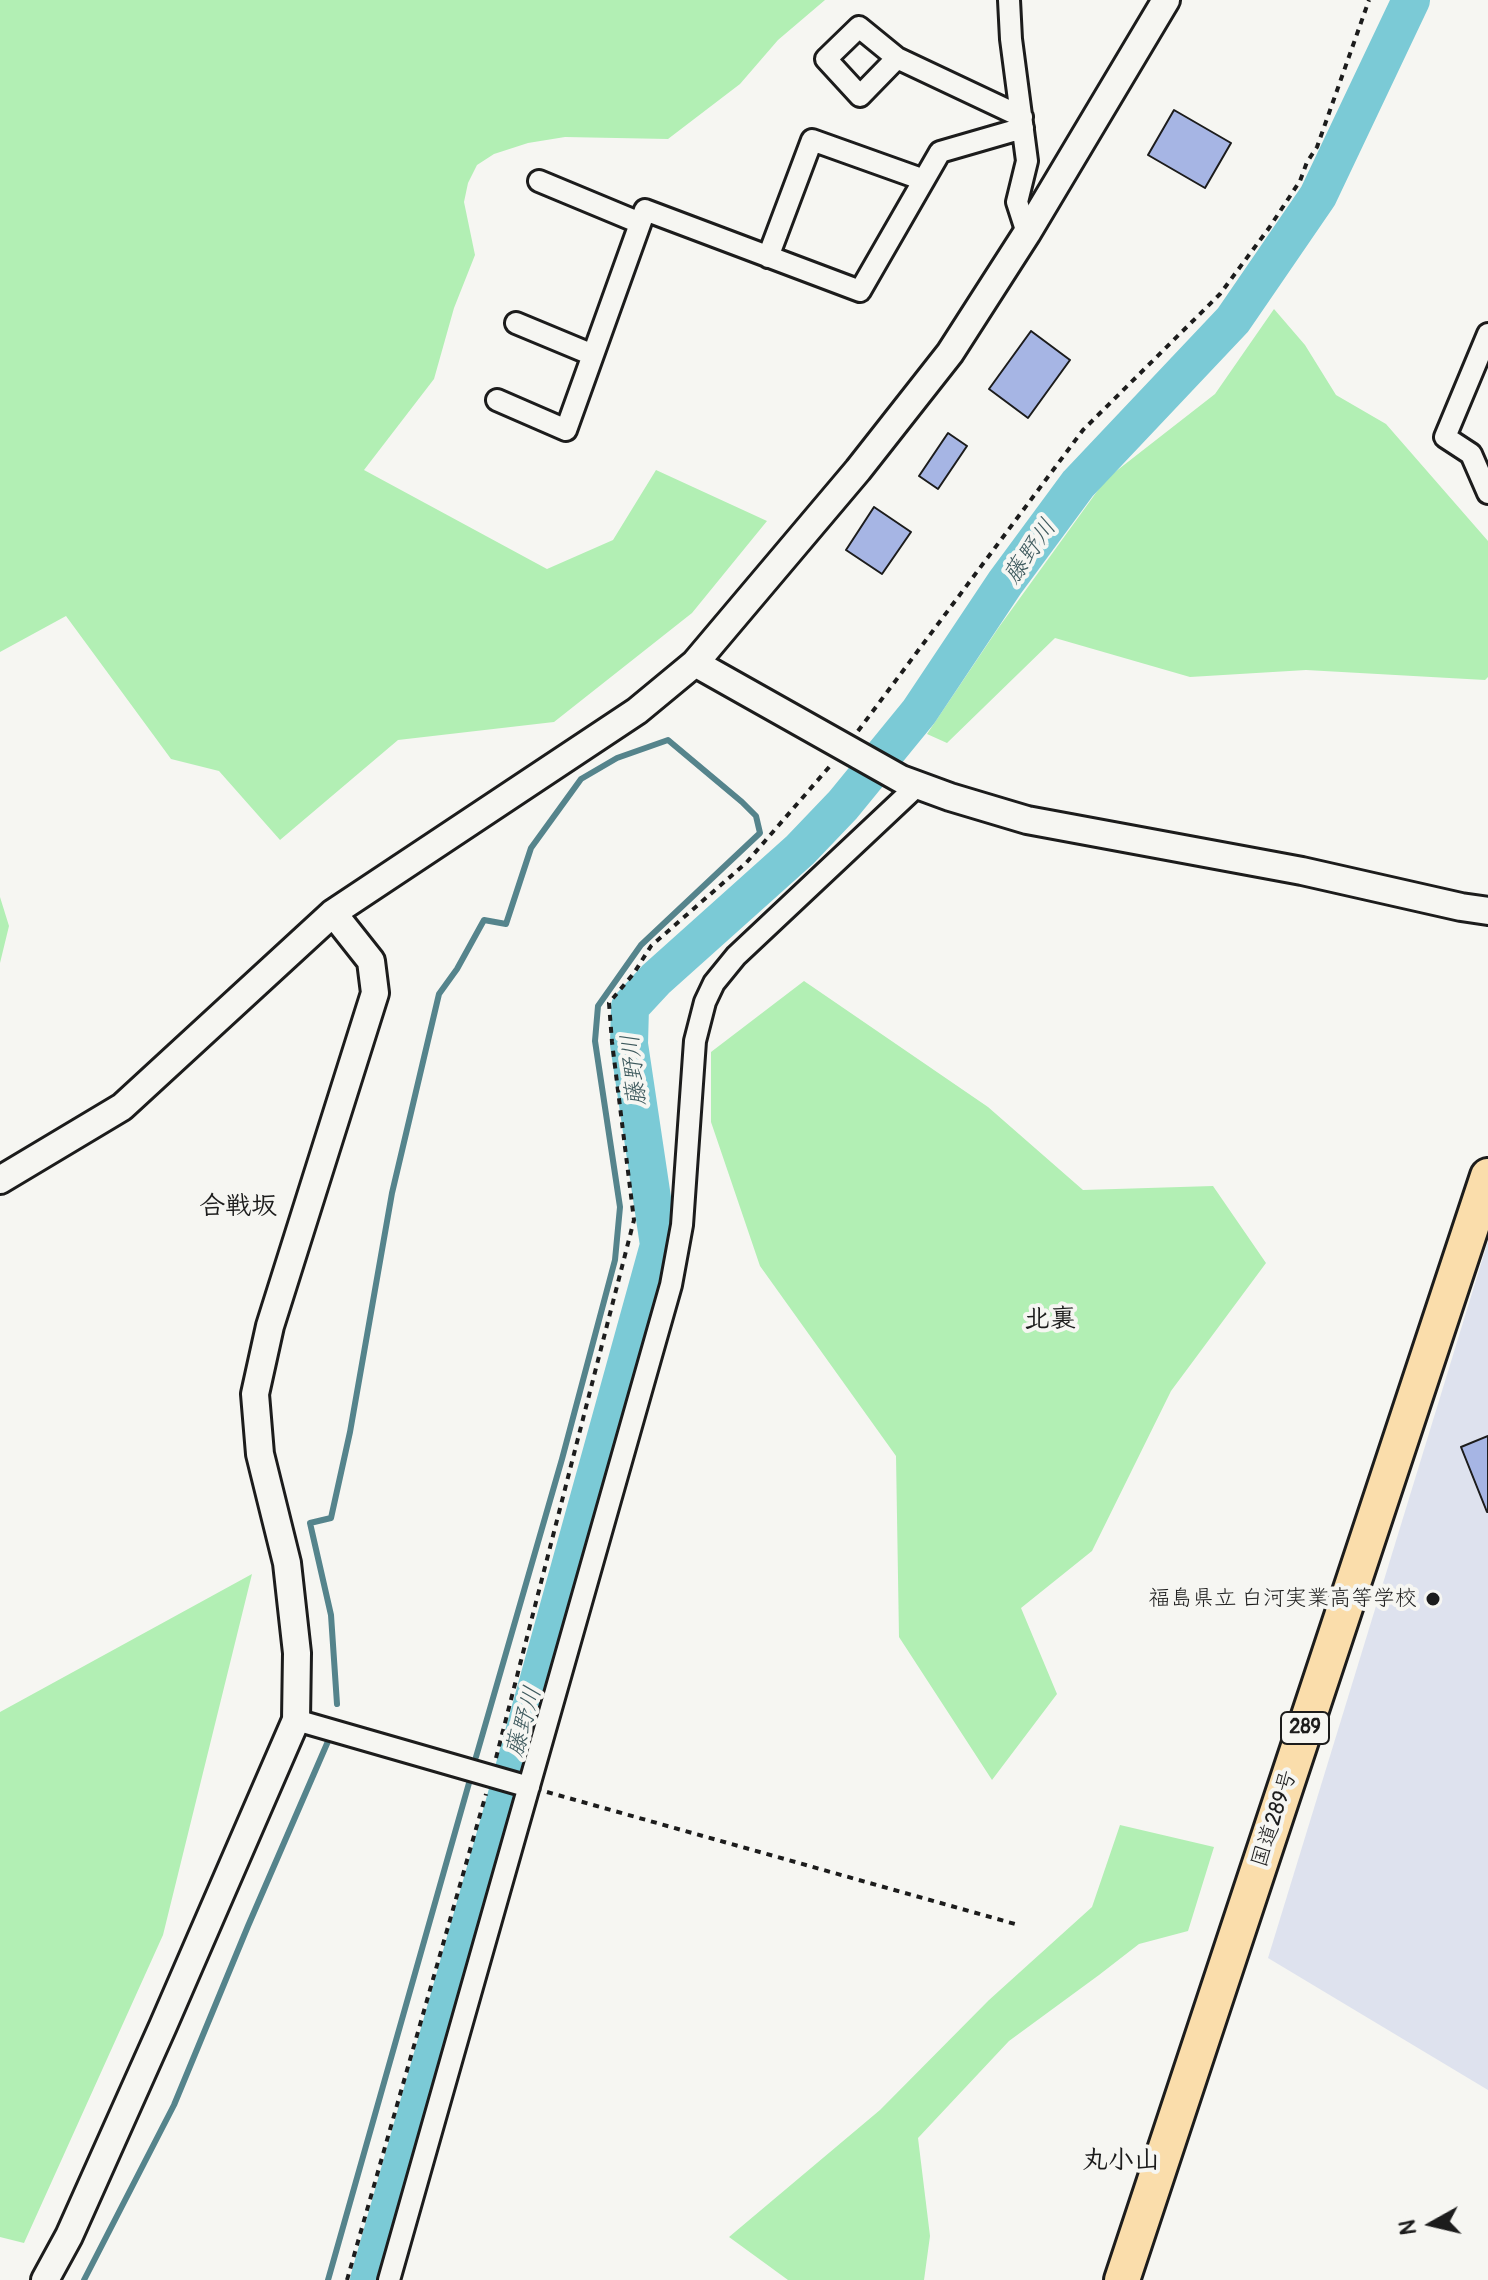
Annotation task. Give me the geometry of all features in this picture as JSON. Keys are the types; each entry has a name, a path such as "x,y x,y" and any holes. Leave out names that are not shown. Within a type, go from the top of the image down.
{"highway":[{"name":"国道289号","path":"1122,2280 1488,1176"}],"street":[{"path":"1009,0 1027,161 1017,202 1027,233"},
{"path":"0,1180 122,1107 333,913 637,711 695,663 848,482 950,353 1027,233 1166,0"},
{"path":"897,58 1023,122"},
{"path":"497,400 566,430 645,210 860,291 940,152 1023,122"},
{"path":"768,257 812,140 924,180"},
{"path":"539,181 640,223"},
{"path":"516,323 593,355"},
{"path":"1488,334 1445,437 1471,454 1488,493"},
{"path":"695,663 855,754 950,797 1027,820 1302,871 1488,911"},
{"path":"389,2280 671,1285 682,1225 695,1041 705,1002 714,983 736,956 910,781"},
{"path":"45,2280 69,2236 296,1720 297,1653 287,1563 260,1454 255,1394 270,1326 375,993 371,961 333,913"},
{"path":"296,1720 529,1787"}],"path":[{"path":"347,2280 491,1776"},
{"path":"529,1787 1015,1924"}],"shaded area":[{"name":"福島県立 白河実業高等学校","path":"1488,1241 1488,2090 1268,1958"}],"green space":[{"path":"0,0 825,0 778,40 740,84 668,139 565,137 528,143 494,154 477,165 468,183 464,202 475,255 454,308 434,379 364,470 547,569 613,540 656,470 767,521 692,613 554,722 398,740 280,840 219,771 171,759 66,616 0,652"},
{"path":"1274,309 1305,345 1336,395 1386,424 1488,541 1488,677 1485,680 1306,670 1190,677 1055,638 947,743 927,734 999,627 1106,479 1215,394"},
{"path":"0,897 9,926 0,963"},
{"path":"804,981 988,1107 1083,1190 1213,1186 1266,1263 1171,1391 1092,1551 1021,1608 1057,1694 992,1780 899,1637 896,1456 760,1266 711,1122 711,1052"},
{"path":"252,1574 163,1935 24,2243 0,2237 0,1712"},
{"path":"1120,1825 1214,1847 1188,1931 1139,1944 1009,2041 918,2138 930,2236 924,2280 788,2280 729,2237 880,2110 989,2000 1092,1907"}],"building":[{"path":"1174,110 1231,143 1205,188 1148,155"},
{"path":"1031,331 1070,360 1028,418 989,389"},
{"path":"948,433 967,446 938,489 919,476"},
{"path":"874,507 911,532 882,574 846,550"},
{"path":"1488,1436 1488,1512 1487,1512 1461,1447"}],"waterway":[{"name":"藤野川","path":"369,2280 659,1245 629,1044 630,1007 656,979 800,850 843,805 919,712 1005,583 1078,484 1233,320 1318,196 1411,0"},
{"path":"337,1704 331,1615 310,1523 331,1518 350,1432 392,1193 439,994 484,920 506,924 531,848 581,779 617,758 668,740 756,816 760,833 641,945 598,1006 595,1041 620,1207 615,1260 562,1459 476,1757"},
{"path":"84,2280 174,2105 329,1739"},
{"path":"328,2280 471,1776"}],"place":[{"name":"福島県立 白河実業高等学校","path":"1433,1599"}],"district":[{"name":"合戦坂","path":"238,1207"},
{"name":"北裏","path":"1050,1320"},
{"name":"丸小山","path":"1121,2161"}]}
